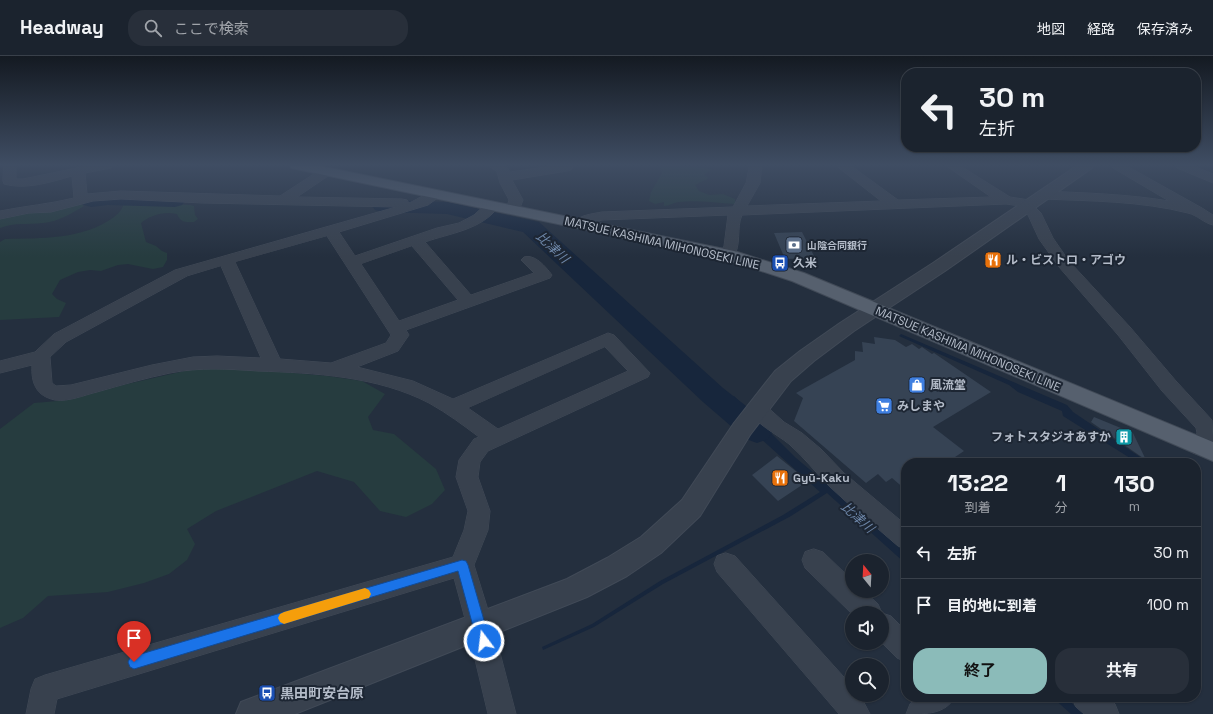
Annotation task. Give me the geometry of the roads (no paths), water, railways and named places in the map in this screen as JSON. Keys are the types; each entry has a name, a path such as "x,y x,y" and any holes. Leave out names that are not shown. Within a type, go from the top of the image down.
{"main road":[{"name":"MATSUE KASHIMA MIHONOSEKI LINE","path":"401,196 420,202 485,212 513,210 728,255 798,277 1206,450"}],"street":[{"path":"0,215 30,209 51,208 66,205 81,199 114,196"},
{"path":"140,196 282,201 420,202"},
{"path":"282,201 290,196"},
{"path":"513,210 516,200 514,196"},
{"path":"728,255 731,246 734,216 746,196"},
{"path":"883,196 894,204"},
{"path":"999,196 1006,200"},
{"path":"253,714 578,588 617,567 651,544 691,508 752,416 783,376 846,327 1042,196"},
{"path":"1169,196 1213,221"},
{"path":"579,224 591,218 602,216 1006,200 1033,202 1148,201 1197,212"},
{"path":"420,202 192,270 168,279 60,338 46,349 41,356 40,381 46,390 56,393 76,391 185,364 206,362 272,364 331,370 373,377 407,386 428,394 452,407 496,438"},
{"path":"1033,202 1034,213 1046,239 1064,264 1205,425 1207,433 1206,450"},
{"path":"352,262 442,231 464,226 485,212"},
{"path":"330,230 400,335 392,346 331,370"},
{"path":"415,240 468,302"},
{"path":"226,260 272,364"},
{"path":"395,328 544,275 529,260"},
{"path":"452,407 608,339 641,373 481,445 470,460 466,477 479,511 476,530 462,565 480,626 502,714"},
{"path":"0,368 41,356"},
{"path":"752,416 777,427 795,438 814,455 836,479 901,535"},
{"path":"814,560 862,606"},
{"path":"726,564 853,708 856,714"},
{"path":"40,714 45,689 462,565"},
{"path":"889,633 901,644"},
{"path":"920,714 935,702"},
{"path":"1092,702 1105,714"}],"water":[{"path":"901,334 1067,405 1073,412 1142,458 1130,458 1063,416 1062,411 1018,392 1009,385 899,336"},
{"path":"734,396 796,458 901,550 901,560 827,493 791,516 663,584 594,627 543,650 542,647 592,624 660,581 783,515 820,492 759,437 725,409"},
{"path":"1058,702 1071,702 1084,714 1071,714"}],"waterway":[{"name":"比津川","path":"91,201 108,199 175,201"},
{"name":"比津川","path":"382,206 447,208 531,227 713,395 757,431"}],"place":[{"name":"山陰合同銀行","path":"794,245"},
{"name":"ル・ビストロ・アゴウ","path":"993,260"},
{"name":"久米","path":"780,263"},
{"name":"風流堂","path":"917,385"},
{"name":"みしまや","path":"884,406"},
{"name":"フォトスタジオあすか","path":"1124,437"},
{"name":"Gyū-Kaku","path":"780,478"},
{"name":"黒田町安台原","path":"267,693"}]}
